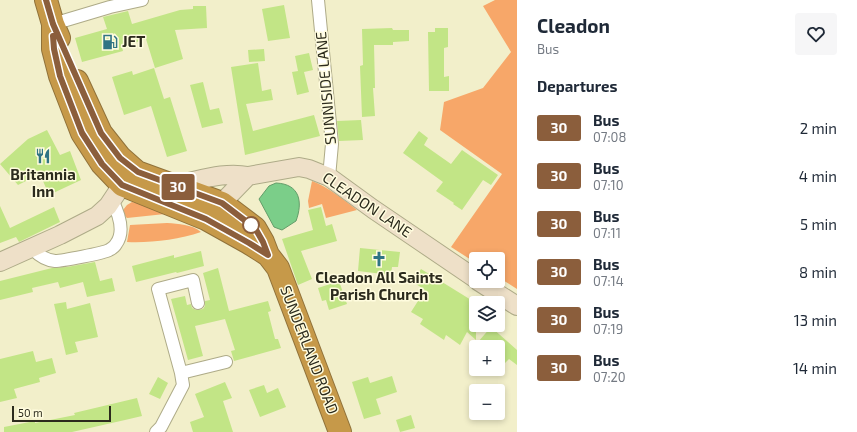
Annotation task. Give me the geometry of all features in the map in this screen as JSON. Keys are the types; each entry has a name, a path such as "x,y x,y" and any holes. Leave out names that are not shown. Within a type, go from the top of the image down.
{"highway":[{"path":"46,0 53,24 101,133 120,158 124,186 206,219 249,243 273,262"},
{"name":"SUNDERLAND ROAD","path":"124,186 174,185 222,203 255,228 273,262 340,432"}],"street":[{"path":"53,24 110,7 142,0"},
{"name":"SUNNISIDE LANE","path":"318,0 332,144 329,177"},
{"name":"CLEADON LANE","path":"174,185 222,175 236,174 248,176 299,167 309,168 329,177 469,274"},
{"path":"206,219 248,176"},
{"path":"32,248 38,256 55,261 72,259 109,250 117,243 121,230 120,216 124,186"},
{"path":"0,262 60,235 97,216 108,206 124,186"},
{"path":"156,432 161,427 183,385 158,289 193,280 198,303"},
{"name":"CLEADON LANE","path":"489,288 517,306"},
{"path":"181,373 226,362"}],"shaded area":[{"path":"495,0 517,0 517,289 505,281 505,252 469,252 469,259 451,247 502,174 440,130 444,102 483,88 511,52 483,6"},
{"path":"312,181 330,190 357,210 326,218 322,204 309,208 308,201"},
{"path":"276,183 284,184 295,190 299,201 296,221 282,230 274,227 259,199 269,186"},
{"path":"132,202 165,214 127,218 124,215 123,210"},
{"path":"167,223 189,226 201,232 164,240 127,242 130,225"}],"building":[{"path":"284,5 290,38 268,41 262,9"},
{"path":"193,6 206,6 207,28 175,30 183,59 155,68 146,39 122,47 123,51 82,62 75,38 107,29 103,17 128,11 132,24 180,10 193,9"},
{"path":"392,28 393,30 409,30 409,41 393,42 393,45 374,45 375,88 373,88 375,116 362,117 360,66 363,65 362,29"},
{"path":"435,28 448,28 448,47 444,48 444,77 449,76 449,91 429,91 428,32 435,32"},
{"path":"264,49 265,61 249,62 248,50"},
{"path":"309,53 313,70 304,72 309,92 297,95 292,72 298,71 295,56"},
{"path":"258,63 262,91 271,89 273,100 246,104 253,131 314,115 320,136 245,155 231,67"},
{"path":"154,68 164,99 170,97 187,151 167,157 151,106 124,115 112,77 132,71 133,75"},
{"path":"203,82 210,110 219,108 223,123 202,128 190,85"},
{"path":"361,120 363,140 339,141 337,121"},
{"path":"47,130 60,155 70,151 81,180 49,195 40,174 18,185 0,164 28,139"},
{"path":"419,131 428,138 424,145 451,164 462,150 498,175 491,185 483,180 462,210 436,191 443,182 403,153"},
{"path":"0,206 10,228 54,207 60,222 19,242 16,237 0,243"},
{"path":"321,207 326,226 332,224 337,241 301,251 312,279 298,285 282,239 313,230 308,210"},
{"name":"Cleadon All Saints Parish Church","path":"360,248 400,252 398,267 392,267 391,275 358,271"},
{"path":"201,251 204,266 136,282 132,266 174,255 174,258"},
{"path":"95,262 100,281 112,278 115,291 87,297 83,282 60,288 58,282 32,288 33,292 0,300 0,281 52,268"},
{"path":"218,268 229,311 268,301 271,311 268,312 275,339 278,339 281,348 234,361 231,351 235,350 225,319 195,326 203,356 188,360 171,299 185,296 187,305 191,304 192,308 196,310 203,309 205,306 205,301 210,300 203,273"},
{"path":"421,269 469,299 469,332 476,332 476,340 467,332 460,345 446,335 444,340 420,324 423,319 411,312 425,290 413,282"},
{"path":"339,281 347,304 329,310 326,300 322,301 318,288"},
{"path":"66,302 67,309 90,303 98,337 75,342 78,352 66,355 54,304"},
{"path":"487,332 497,332 517,350 517,365 509,359 505,363 505,340 480,340"},
{"path":"33,351 36,362 52,358 56,373 39,378 40,382 14,389 17,398 0,402 0,359"},
{"path":"392,376 397,392 376,399 381,414 364,419 352,382 368,377 370,383"},
{"path":"158,377 168,383 160,399 149,394"},
{"path":"225,382 232,398 223,401 233,432 193,432 190,422 204,417 195,394"},
{"path":"264,385 267,393 278,388 286,407 260,417 249,390"},
{"path":"137,398 142,416 72,432 4,432 4,427 35,421 35,423 75,415 74,413"},
{"path":"411,415 415,428 400,432 396,420"}],"bus line":[{"name":"30","path":"46,0 53,24 101,133 120,158 138,172 222,203 255,228 268,255 206,219 122,185 102,164 82,133 60,76 54,49 53,36"}],"place":[{"name":"JET","path":"110,42"},
{"name":"Britannia Inn","path":"43,156"},
{"name":"Cleadon All Saints Parish Church","path":"379,259"}]}
